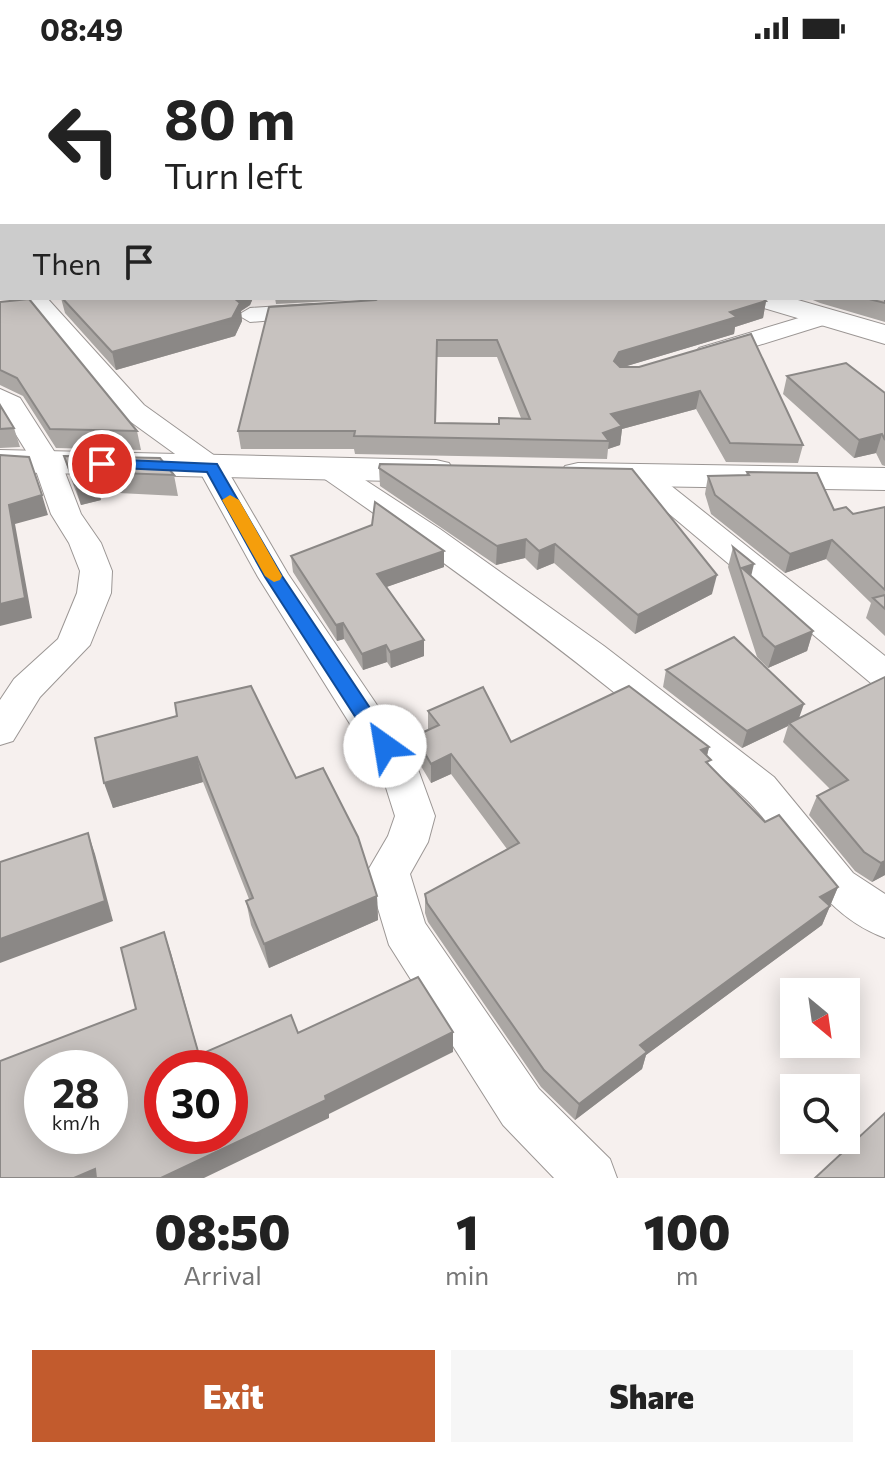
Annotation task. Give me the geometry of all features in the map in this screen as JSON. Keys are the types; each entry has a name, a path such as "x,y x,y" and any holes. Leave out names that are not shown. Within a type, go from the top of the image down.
{"street":[{"path":"36,300 134,411 212,467 274,577 401,772 415,816 407,842 388,872 405,931 521,1107 591,1178"},
{"path":"766,300 885,335"},
{"path":"250,315 334,309"},
{"path":"687,359 822,318"},
{"path":"0,397 11,404 47,462 66,514 96,571 94,593 73,645 27,688 0,731"},
{"path":"0,461 469,472"},
{"path":"329,469 429,536 592,655 760,788 838,886 885,918"},
{"path":"547,474 885,479"},
{"path":"640,475 885,675"}],"building":[{"path":"30,300 137,431 50,429 17,378 0,370 0,302"},
{"path":"64,300 236,300 240,303 232,318 112,352"},
{"path":"376,300 765,300 730,312 737,317 619,352 614,361 620,367 639,367 751,334 803,445 730,443 700,391 611,414 622,426 603,433 609,441 354,436 355,431 238,431 269,307","holes":["437,340 497,340 530,419 499,418 499,424 435,423"]},
{"path":"846,363 885,393 885,440 882,434 859,440 787,376"},
{"path":"0,405 14,428 0,429"},
{"path":"0,455 29,457 42,495 9,505 25,598 0,604"},
{"path":"64,456 160,458 174,475 92,472 95,479 75,485"},
{"path":"380,464 632,469 717,575 638,615 555,544 539,551 526,539 497,546 379,468"},
{"path":"747,472 817,473 834,510 846,507 853,514 885,507 885,590 832,540 790,554 715,495 708,476 749,475"},
{"path":"375,502 444,551 377,574 424,640 390,652 386,645 362,654 343,623 336,625 291,556 372,525"},
{"path":"733,547 754,564 742,568 813,631 775,647 763,636"},
{"path":"885,595 885,609 873,598"},
{"path":"734,637 804,704 747,731 666,670"},
{"path":"885,677 885,861 881,863 864,852 817,796 848,780 789,723"},
{"path":"251,686 296,778 323,768 358,837 377,896 264,944 246,901 253,898 197,757 104,783 95,738 177,716 175,703"},
{"path":"629,686 709,747 701,750 711,760 706,762 765,822 779,815 838,887 820,897 830,906 640,1045 647,1052 579,1104 544,1070 427,903 425,894 519,843 451,754 431,764 415,736 439,725 428,711 483,687 511,742"},
{"path":"88,833 105,901 0,939 0,862"},
{"path":"164,932 198,1050 144,1050 144,1154 212,1154 161,1178 96,1178 95,1169 74,1178 0,1178 0,1061 24,1052 24,1154 128,1154 128,1050 29,1050 136,1009 121,948"},
{"path":"418,977 453,1032 325,1096 326,1100 248,1137 248,1050 210,1050 291,1015 298,1033"},
{"path":"885,1113 885,1178 815,1178 841,1154 860,1154 860,1136"}],"slow traffic":[{"path":"230,500 274,576"}],"route":[{"path":"102,464 212,467 274,577 385,746"}]}
